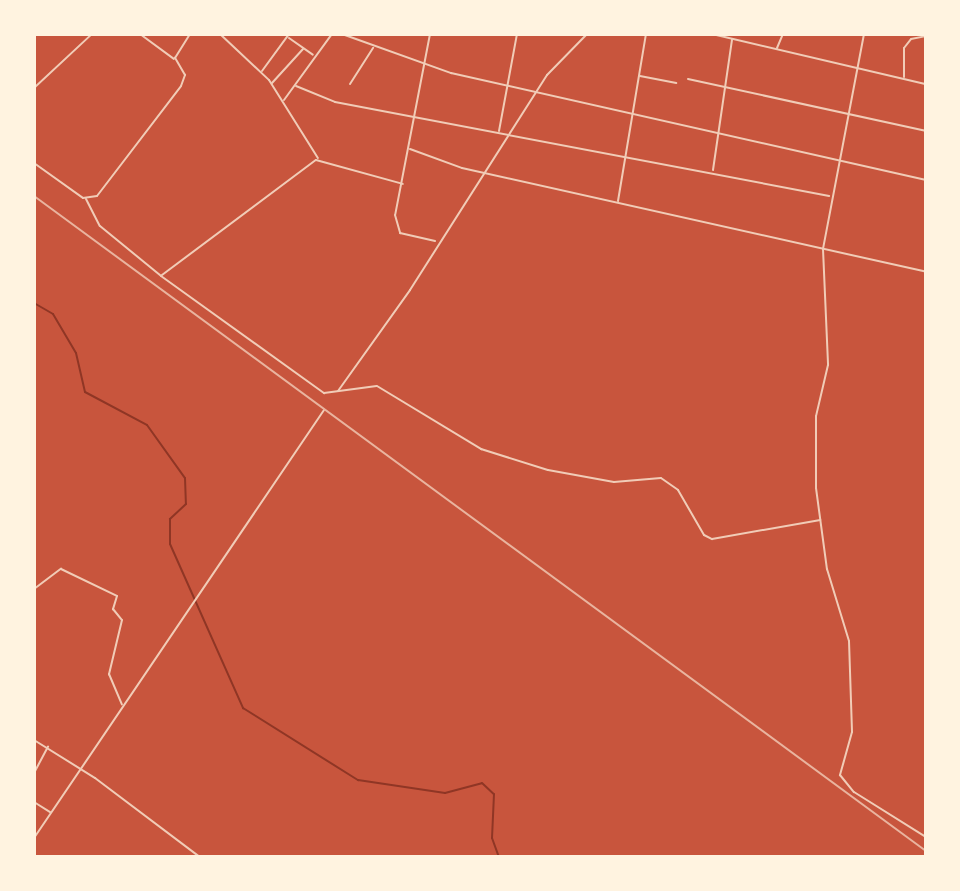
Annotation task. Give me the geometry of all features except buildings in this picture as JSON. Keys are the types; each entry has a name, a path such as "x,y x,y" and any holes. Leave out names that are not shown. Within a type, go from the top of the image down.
{"street":[{"path":"34,88 92,34"},
{"path":"86,199 100,193 176,95 185,75 175,59 140,34"},
{"path":"175,59 190,34"},
{"path":"220,34 262,72 284,100 319,159 403,184"},
{"path":"284,100 332,34"},
{"path":"342,34 425,66 926,180"},
{"path":"430,34 395,215 397,230 436,242"},
{"path":"499,131 517,34"},
{"path":"337,392 410,290 436,242 507,134 538,91 587,34"},
{"path":"618,202 628,158 646,34"},
{"path":"712,34 926,84"},
{"path":"777,49 783,34"},
{"path":"864,34 852,115 823,249 828,365 816,416 820,520 827,569 849,641 852,732 840,775 854,792 926,837"},
{"path":"262,72 288,35 314,55"},
{"path":"904,79 904,48 911,39 926,36"},
{"path":"713,171 728,87 732,39"},
{"path":"350,84 374,47"},
{"path":"271,84 303,49"},
{"path":"639,76 676,83"},
{"path":"688,79 926,131"},
{"path":"296,86 325,100 628,158 713,171 832,197"},
{"path":"410,149 482,172 926,272"},
{"path":"161,276 319,159"},
{"path":"34,163 86,199 100,226 161,276 273,361 324,393 377,386 481,449 548,470 614,482 661,478 678,490 707,538 820,520"},
{"path":"34,838 324,410"},
{"path":"34,589 61,569 116,595 113,609 122,620 109,675 122,705"},
{"path":"34,740 81,767 200,857"},
{"path":"34,773 48,747"},
{"path":"34,802 51,812"}],"waterway":[{"path":"34,303 53,314 76,353 85,392 147,425 185,478 186,504 170,519 170,544 243,708 358,780 445,793 482,783 494,794 492,838 499,857"},
{"path":"618,857 625,857"}],"railway":[{"path":"34,196 926,851"}]}
